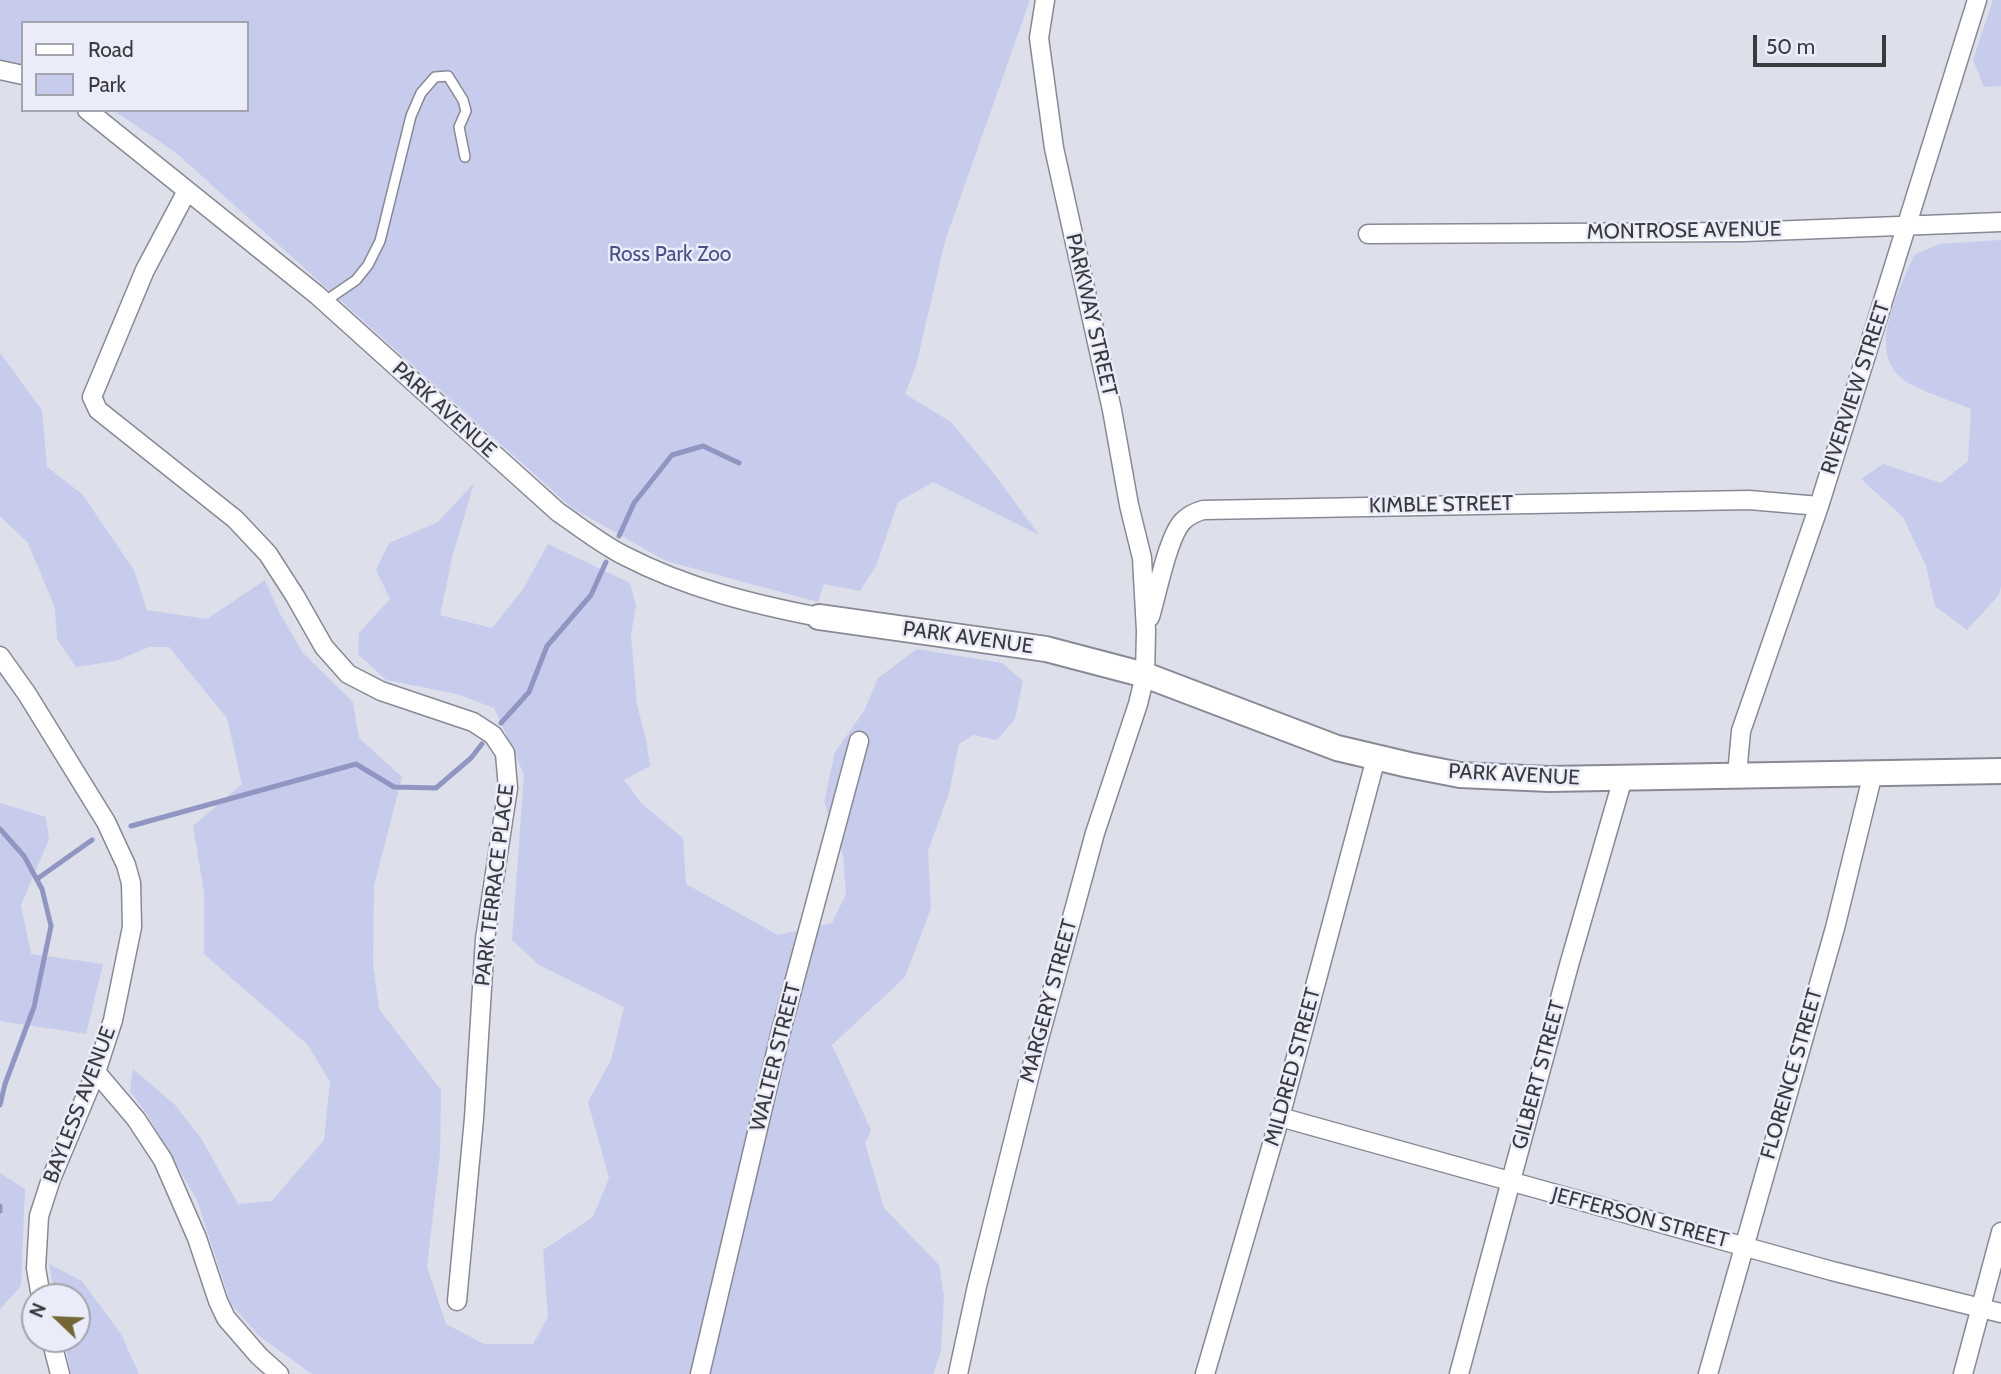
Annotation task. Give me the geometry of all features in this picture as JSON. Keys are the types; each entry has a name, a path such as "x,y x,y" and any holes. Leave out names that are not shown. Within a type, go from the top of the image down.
{"street":[{"name":"PARKWAY STREET","path":"1045,0 1039,38 1054,148 1142,558 1146,631"},
{"name":"RIVERVIEW STREET","path":"1737,775 1741,731 1819,506 1978,0"},
{"path":"0,70 21,75"},
{"name":"PARK AVENUE","path":"89,112 324,302 558,512 625,556 714,593 774,609 820,617 1045,649 1145,675 1338,748 1437,771 1493,778 2001,771"},
{"name":"PARK TERRACE PLACE","path":"187,191 145,270 92,397 98,410 235,519 268,554 324,647 348,674 382,691 473,722 493,735 505,753 508,788 485,939 474,1118 457,1301"},
{"name":"MONTROSE AVENUE","path":"1368,234 1744,232 2001,222"},
{"name":"KIMBLE STREET","path":"1146,631 1172,542 1181,522 1203,510 1749,500 1819,506"},
{"name":"MARGERY STREET","path":"957,1374 1035,1050 1095,833 1138,704 1145,675 1146,631"},
{"name":"BAYLESS AVENUE","path":"0,656 27,694 106,822 126,865 131,883 132,927 113,1020 96,1072 51,1179 39,1216 36,1268 39,1283"},
{"name":"WALTER STREET","path":"700,1374 781,1031 859,741"},
{"name":"MILDRED STREET","path":"1205,1374 1280,1116 1376,758"},
{"name":"FLORENCE STREET","path":"1708,1374 1835,928 1873,774"},
{"name":"GILBERT STREET","path":"1459,1374 1569,965 1623,778"},
{"path":"96,1072 136,1119 163,1160 197,1238 226,1318 259,1356 279,1374"},
{"name":"JEFFERSON STREET","path":"1280,1116 1744,1246 2001,1313"},
{"path":"1963,1374 2001,1232"},
{"path":"55,1353 60,1374"}],"lane":[{"path":"324,302 356,280 368,265 380,241 411,116 421,93 435,77 448,76 463,100 466,111 459,127 465,157"}],"green space":[{"name":"Ross Park Zoo","path":"0,0 1030,0 945,241 916,366 905,394 951,422 995,475 1039,535 933,482 898,502 876,566 860,591 824,584 818,602 666,561 572,508 175,152 116,112 248,112 248,21 21,21 21,64 0,59"},
{"path":"1993,0 2001,0 2001,86 1984,87 1973,60"},
{"path":"2001,240 2001,586 1999,595 1967,630 1935,606 1926,566 1903,517 1861,479 1883,464 1941,483 1968,461 1971,409 1905,381 1893,368 1887,354 1886,337 1894,303 1914,255 1939,244"},
{"path":"0,353 42,410 47,467 82,494 134,570 147,610 207,619 265,580 279,612 303,653 353,702 359,738 402,777 374,886 373,962 379,1009 441,1090 440,1154 427,1267 446,1324 484,1344 533,1344 548,1317 543,1250 593,1217 609,1178 588,1102 611,1060 624,1007 539,965 512,940 524,774 494,708 457,694 386,680 358,654 359,633 390,599 376,570 389,543 438,522 474,483 453,554 440,615 492,628 523,589 548,544 630,583 636,606 631,635 637,705 650,766 624,780 642,804 683,838 686,884 778,935 832,923 846,894 843,855 824,802 835,752 864,711 878,678 917,649 1002,663 1023,681 1015,719 997,740 973,735 959,744 949,793 928,851 931,908 905,977 832,1045 871,1130 865,1143 884,1208 939,1265 944,1296 941,1351 933,1374 312,1374 259,1336 231,1304 197,1200 147,1114 130,1091 133,1069 175,1105 201,1138 238,1204 272,1201 324,1140 330,1082 307,1044 204,954 204,892 193,826 242,784 227,718 169,647 149,647 116,661 76,667 57,639 55,608 28,543 0,516"},
{"path":"0,803 46,817 49,839 21,905 31,954 103,964 86,1034 0,1021"},
{"path":"0,1173 25,1189 21,1286 0,1309"},
{"path":"49,1264 83,1283 52,1283"},
{"path":"91,1293 121,1334 139,1374 71,1374 67,1353 91,1353"}],"waterway":[{"path":"619,536 634,503 672,455 703,446 739,463"},
{"path":"501,723 529,692 547,646 591,595 606,562"},
{"path":"131,826 356,764 394,787 436,788 471,758 482,744"},
{"path":"0,829 24,856 42,889 51,926 34,1007 5,1084 0,1105"},
{"path":"37,879 92,840"},
{"path":"0,1206 0,1211"}]}
